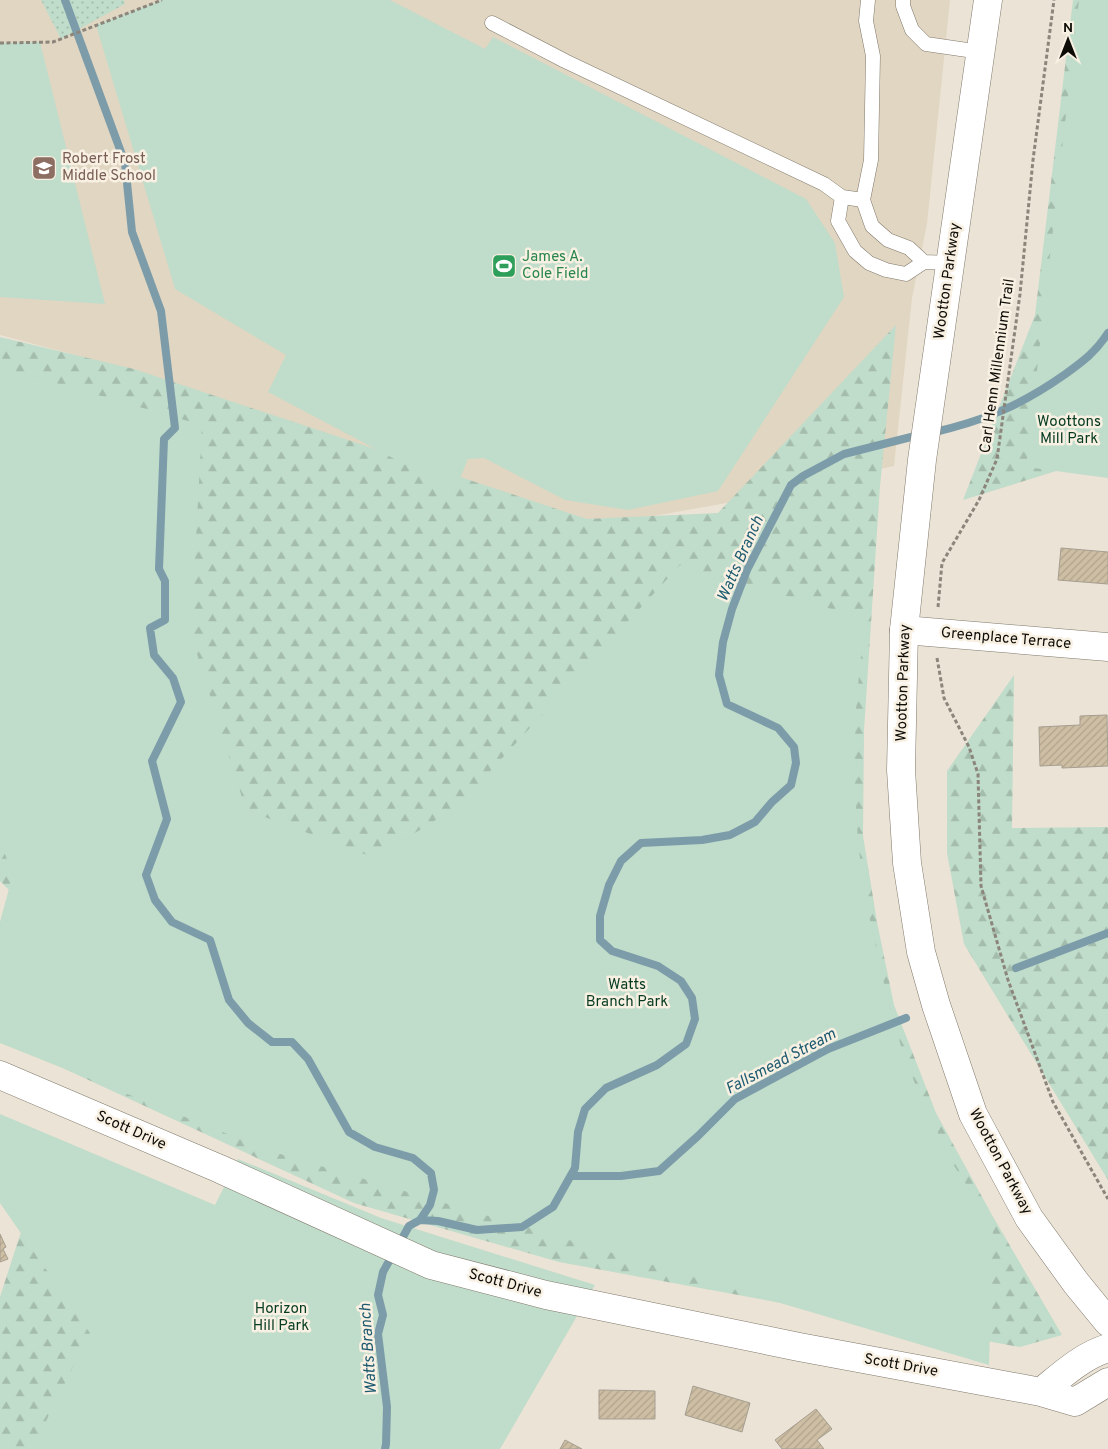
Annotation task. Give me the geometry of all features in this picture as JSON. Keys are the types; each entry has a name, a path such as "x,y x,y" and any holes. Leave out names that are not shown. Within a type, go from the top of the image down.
{"street":[{"name":"Wootton Parkway","path":"988,0 981,52 938,262 940,334 922,460 904,630 902,770 907,863 922,952 936,1005 973,1114 1029,1218 1108,1322"},
{"name":"Greenplace Terrace","path":"904,630 1108,646"},
{"name":"Scott Drive","path":"0,1075 220,1169 431,1265 546,1295 799,1347 1041,1392 1075,1402 1108,1382"},
{"path":"1041,1392 1079,1362 1108,1348"}],"lane":[{"path":"868,0 866,21 873,56 871,160 862,200 872,226 888,240 938,262"},
{"path":"903,0 903,6 912,30 926,44 981,52"},
{"path":"492,23 564,60 824,184 842,197 862,200"},
{"path":"842,197 838,221 855,251 869,263 886,270 906,274 938,262"}],"path":[{"path":"0,43 53,42 162,0"},
{"name":"Carl Henn Millennium Trail","path":"1054,0 1033,160 1016,324 997,459 979,500 942,563 935,632 938,669 944,698 970,747 978,774 981,886 1008,980 1053,1102 1108,1199"}],"shaded area":[{"name":"James A. Cole Field","path":"0,0 950,0 927,224 912,298 894,466 749,499 603,525 150,375 0,335"}],"green space":[{"path":"41,0 124,0 125,4 61,39"},
{"name":"James A. Cole Field","path":"162,0 390,0 485,49 493,37 806,199 835,243 844,297 718,491 628,510 565,500 484,458 468,459 455,491 268,392 286,355 175,289 96,25"},
{"name":"Woottons Mill Park","path":"1073,0 1108,0 1098,458 963,500 1035,315"},
{"name":"Woottons Mill Park","path":"1079,0 1108,0 1108,478 1026,467"},
{"path":"40,42 105,304 0,297 0,43"},
{"name":"Watts Branch Park","path":"896,325 880,486 864,730 863,836 877,922 894,1005 936,1113 992,1215 1062,1335 1020,1347 559,1262 354,1203 0,1039 10,891 0,881 0,337 134,369 587,519 718,513"},
{"name":"Watts Branch Park","path":"0,367 202,425 191,635 246,810 375,858 458,806 680,565 866,619 856,709 854,768 858,843 866,902 887,997 903,1053 916,1086 951,1161 993,1226 989,1365 270,1151 0,1043 0,922 13,874 0,842"},
{"path":"1014,675 1012,828 1108,827 1108,1180 964,944 947,853 947,771"},
{"name":"Horizon Hill Park","path":"0,1114 215,1205 238,1159 381,1218 595,1285 500,1449 32,1449 90,1333 0,1203"},
{"path":"135,1190 77,1449 0,1449 0,1297 31,1201"}],"building":[{"path":"1061,548 1108,552 1108,584 1058,580"},
{"path":"1107,715 1108,766 1062,768 1062,765 1040,766 1039,727 1080,725 1080,716"},
{"path":"0,1234 6,1247 3,1249 8,1259 0,1262"},
{"path":"693,1386 750,1403 742,1432 685,1415"},
{"path":"599,1390 655,1391 655,1419 599,1419"},
{"path":"816,1409 832,1429 817,1440 824,1449 782,1449 775,1440"},
{"path":"565,1440 582,1449 560,1449"}],"waterway":[{"path":"65,0 125,163 132,232 161,311 175,428 164,439 159,569 165,581 165,620 150,628 154,655 173,678 181,702 152,761 167,819 146,875 155,900 172,922 210,940 229,1000 248,1023 272,1042 292,1042 308,1059 349,1132 375,1147 413,1158 431,1173 434,1190 430,1205 420,1220"},
{"name":"Watts Branch","path":"931,433 984,418 1016,404 1048,386 1093,352 1108,333"},
{"name":"Watts Branch","path":"399,1244 409,1226 420,1220 438,1221 477,1230 522,1227 553,1207 575,1168 578,1132 585,1109 606,1088 657,1065 686,1044 695,1019 692,998 681,981 658,966 612,951 600,940 600,916 609,885 621,861 641,843 702,840 730,835 755,822 772,802 791,785 796,763 794,747 778,728 727,704 719,675 723,642 732,609 747,570 791,485 803,476 844,454 919,435"},
{"name":"Fallsmead Stream","path":"1016,968 1108,933"},
{"name":"Fallsmead Stream","path":"571,1176 621,1176 659,1171 735,1099 828,1049 906,1018"},
{"name":"Watts Branch","path":"385,1449 387,1407 378,1334 383,1315 378,1295 383,1272 393,1254"}],"place":[{"name":"Robert Frost Middle School","path":"44,168"},
{"name":"James A. Cole Field","path":"504,266"}]}
